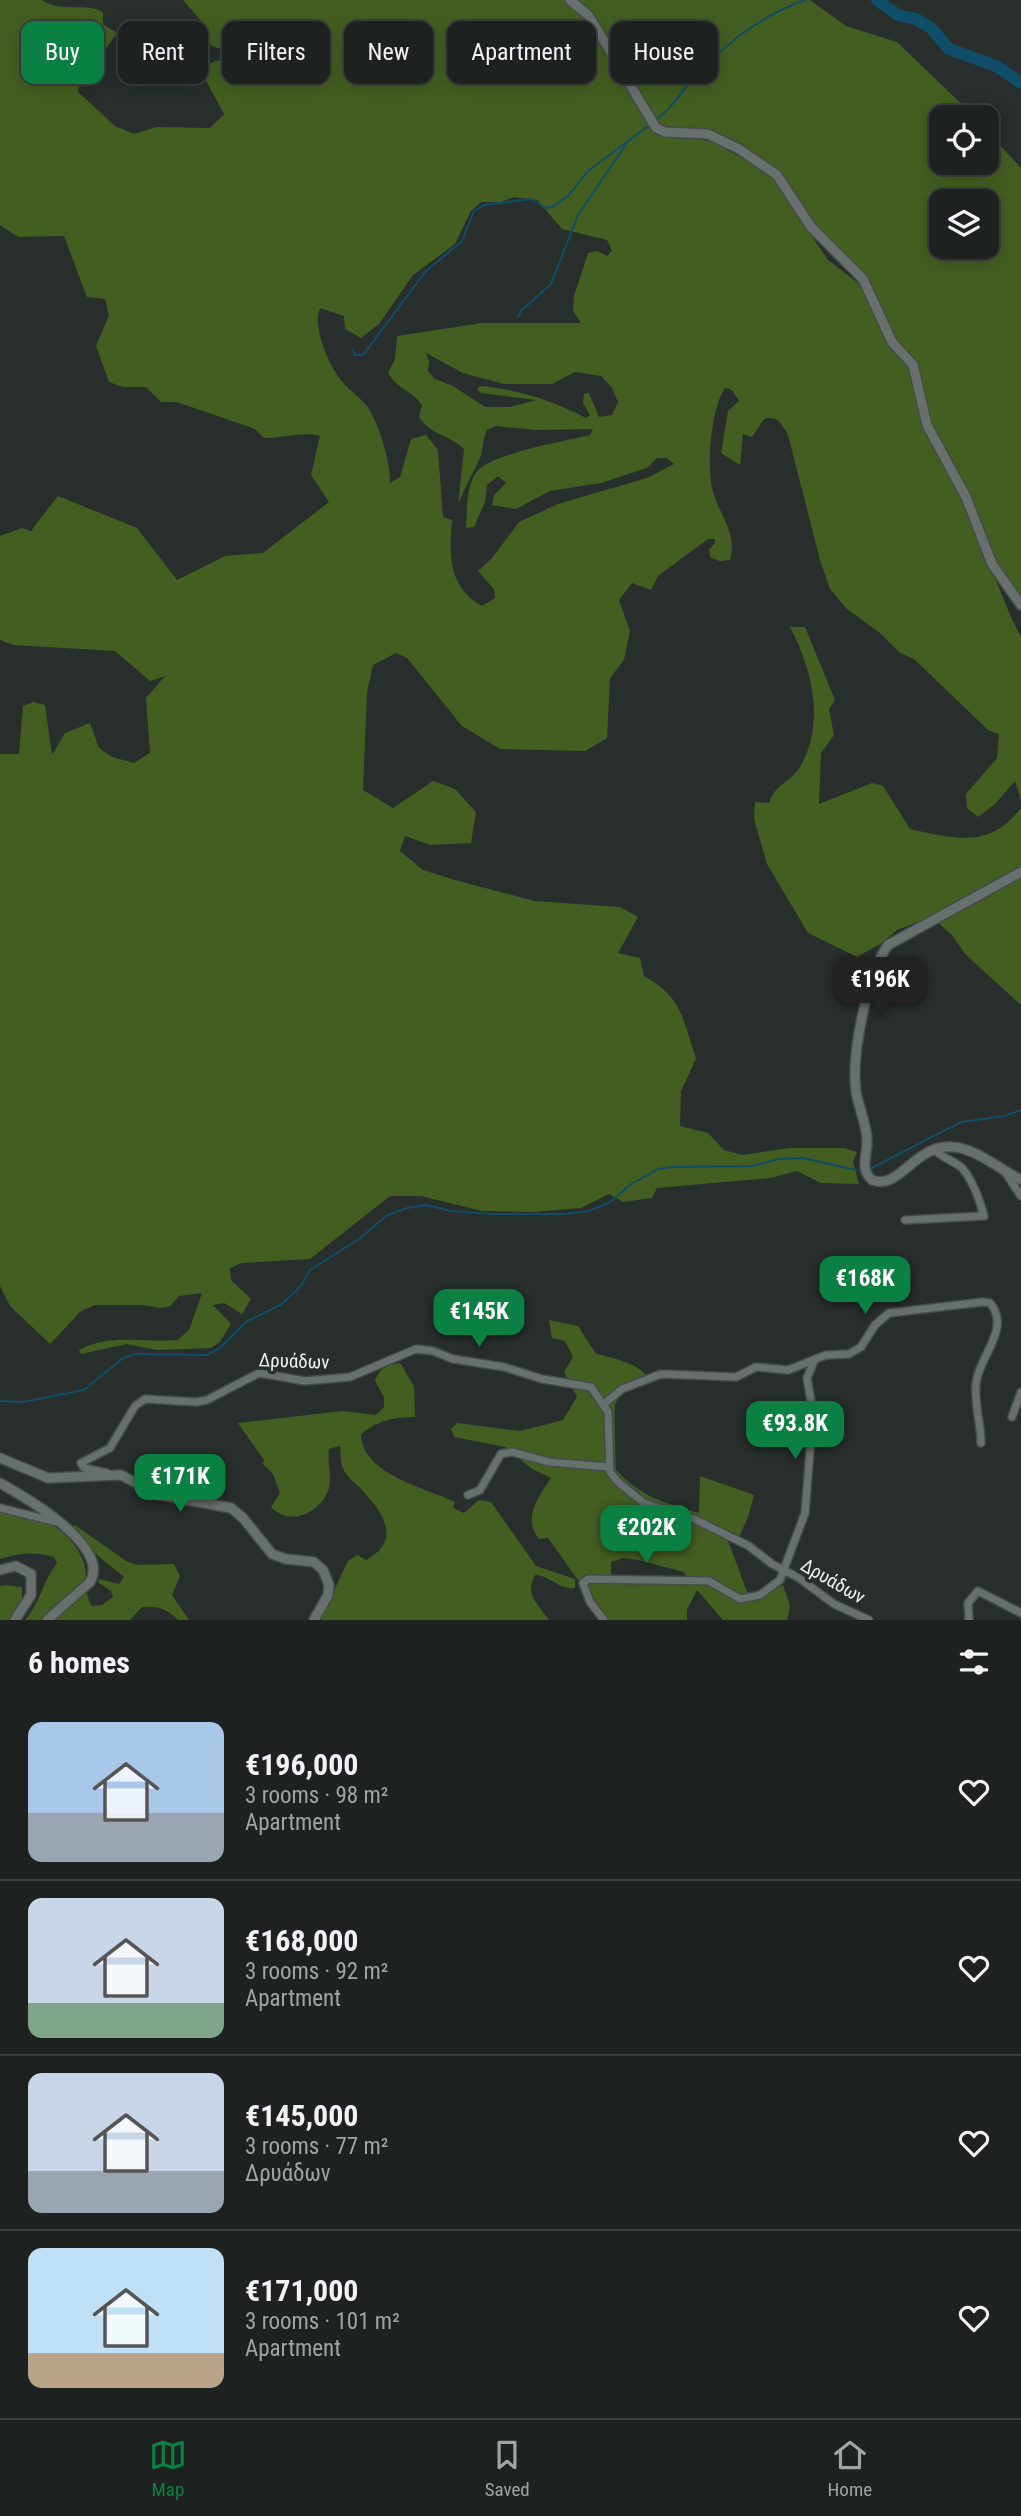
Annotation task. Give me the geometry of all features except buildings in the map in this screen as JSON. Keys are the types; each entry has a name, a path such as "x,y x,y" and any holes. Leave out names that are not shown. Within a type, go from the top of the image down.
{"street":[{"path":"570,0 589,16 656,128 664,132 708,134 739,149 777,175 811,227 863,279 892,342 914,365 927,425 966,498 992,564 1021,605"},
{"path":"1021,872 992,891 902,935 888,945 877,962 856,1055 856,1091 867,1137 866,1173 875,1181 888,1181 898,1176 915,1158 934,1149 962,1149 1021,1180"},
{"path":"905,1220 984,1216 980,1201 961,1167 941,1158 934,1149"},
{"path":"1005,1172 1021,1195"},
{"path":"468,1495 480,1490 501,1454 512,1452 549,1462 609,1467 610,1421 604,1404 622,1389 661,1374 736,1377 756,1367 788,1370 826,1355 856,1352 875,1325 889,1313 990,1303 996,1310 997,1328 978,1367 975,1385 981,1443"},
{"name":"Δρυάδων","path":"109,1474 84,1468 82,1461 110,1448 135,1406 145,1399 196,1402 258,1373 304,1381 350,1377 416,1349 433,1350 453,1359 504,1367 542,1379 587,1386 604,1404"},
{"path":"604,1620 584,1590 583,1583 588,1579 709,1581 737,1599 744,1599 772,1588 785,1572 808,1495 813,1413 807,1378 815,1359"},
{"path":"1012,1417 1021,1392"},
{"path":"0,1458 48,1478 109,1474 128,1476 159,1495 231,1508 243,1518 272,1554 318,1565 329,1585 328,1595 314,1620"},
{"name":"Δρυάδων","path":"609,1467 613,1477 644,1503 694,1519 738,1540 834,1604 869,1620"},
{"path":"0,1483 62,1522 87,1554 93,1576 47,1620"},
{"path":"0,1508 62,1522"},
{"path":"0,1570 16,1566 28,1570 33,1579 31,1595 15,1620"},
{"path":"969,1620 968,1603 978,1591 986,1592 1021,1613"}],"green space":[{"path":"0,0 42,0 56,6 103,12 103,21 21,21 21,84 81,84 78,92 115,126 134,134 157,127 210,128 224,114 208,84 208,64 222,59 222,84 330,84 330,21 222,21 222,50 208,44 208,21 201,21 183,0 810,0 846,26 897,42 963,105 929,105 929,175 999,175 999,144 1021,168 1021,596 987,559 1021,637 1021,800 1015,781 995,804 978,817 967,808 966,794 997,758 999,734 988,730 914,659 900,653 880,633 847,609 830,589 788,435 779,422 773,418 764,419 752,437 743,434 740,465 721,453 728,411 739,401 732,390 725,388 713,422 710,465 712,488 731,541 730,560 711,558 709,550 715,539 708,539 658,576 651,590 632,583 619,600 630,631 624,660 610,678 607,738 585,751 500,749 462,726 407,658 396,653 373,665 367,692 363,790 393,808 433,781 455,789 476,812 471,843 430,845 405,836 400,851 423,870 455,880 534,901 620,907 638,917 618,953 640,958 644,976 667,992 674,1001 684,1020 696,1058 681,1092 680,1126 708,1133 724,1150 742,1155 790,1148 844,1148 857,1152 853,1162 859,1184 821,1183 797,1171 771,1178 657,1188 652,1198 623,1202 609,1194 581,1208 533,1212 482,1211 421,1196 390,1196 310,1259 242,1263 230,1268 231,1280 251,1299 242,1314 224,1303 213,1305 231,1324 220,1342 211,1348 157,1350 127,1344 81,1354 79,1350 115,1340 178,1340 189,1330 202,1293 179,1296 170,1306 162,1308 143,1305 95,1305 81,1311 50,1344 10,1306 0,1286 0,754 19,754 23,706 33,702 45,705 52,755 65,733 90,723 99,748 112,757 134,763 150,753 146,698 165,676 150,681 115,651 13,645 0,640 0,536 22,528 31,531 58,496 137,528 177,580 225,556 263,553 329,502 311,475 320,436 300,434 264,438 255,429 177,402 161,402 146,387 123,387 109,382 96,346 109,315 105,299 87,297 64,236 18,237 0,225","holes":["647,124 708,131 781,173 814,225 865,275 862,286 828,260 770,174 711,141 658,133","514,197 537,200 562,229 607,240 612,251 607,256 597,251 588,253 574,296 573,311 581,323 482,323 397,336 395,359 388,373 422,405 419,417 424,423 464,449 458,505 480,458 487,430 496,426 536,430 593,429 590,435 510,454 482,467 475,474 470,487 466,528 474,527 485,502 487,485 498,476 506,483 494,495 492,505 516,509 550,491 601,483 647,468 657,458 667,458 674,464 647,478 558,504 519,522 492,558 478,571 494,589 495,598 482,606 463,589 453,569 452,520 443,517 438,450 426,435 411,439 400,477 390,483 386,454 376,422 367,406 335,372 322,344 318,316 320,308 344,316 345,329 361,338 379,324 413,275 455,244 471,211 481,202 500,202","426,353 463,373 504,384 552,384 575,372 601,376 612,388 618,402 612,415 599,417 589,393 584,394 583,403 590,415 586,418 535,397 481,386 477,389 481,393 537,400 510,407 485,407 453,386 435,379 428,371"]},
{"path":"104,25 117,33 104,51"},
{"path":"790,627 805,627 835,700 829,709 834,735 821,753 819,804 872,783 883,786 910,829 957,838 971,838 997,830 1021,808 1021,1005 966,955 951,934 931,917 897,930 882,943 857,957 808,933 767,864 754,819 755,802 769,803 775,791 800,767 813,732 810,678"},
{"path":"549,1320 578,1326 596,1354 632,1365 646,1376 619,1398 615,1406 616,1470 626,1480 654,1498 699,1513 700,1476 754,1495 739,1537 727,1538 750,1600 783,1585 790,1606 787,1620 723,1620 697,1590 687,1610 687,1620 606,1620 587,1586 591,1583 689,1580 684,1572 623,1558 611,1562 611,1575 578,1580 548,1538 539,1539 534,1531 534,1507 551,1478 532,1469 505,1447 454,1437 451,1429 457,1423 520,1431 563,1420 577,1397 564,1372 573,1357 565,1341 552,1338"},
{"path":"400,1363 414,1386 415,1417 393,1419 372,1426 361,1435 364,1449 384,1470 455,1502 453,1508 464,1513 479,1500 491,1502 536,1566 575,1579 575,1588 569,1588 535,1575 532,1594 549,1620 320,1620 348,1561 357,1555 366,1560 377,1552 384,1544 386,1526 377,1508 344,1471 340,1446 329,1449 330,1484 320,1504 295,1516 278,1513 271,1507 280,1493 273,1474 263,1464 264,1460 238,1423 342,1411 376,1415 384,1407 384,1397 375,1381 384,1368"},
{"path":"0,1503 37,1516 70,1540 84,1563 92,1606 102,1605 113,1597 111,1591 98,1582 99,1579 119,1584 124,1577 91,1550 72,1527 75,1525 126,1561 138,1565 174,1564 180,1576 172,1595 189,1620 178,1620 158,1608 142,1607 130,1620 25,1620 57,1563 54,1557 33,1553 0,1559"},
{"path":"0,1586 22,1587 22,1599 10,1620 0,1620"}],"waterway":[{"path":"657,119 712,59 740,35 787,7 805,0"},
{"path":"877,0 898,15 916,19 931,28 949,49 996,66 1021,83"},
{"path":"353,350 355,355 363,355 425,272 462,241 474,211 484,205 531,199 546,208 554,206 568,196 588,171 647,127"},
{"path":"518,317 521,311 551,284 578,215 629,140"},
{"path":"868,1170 961,1122 1005,1116 1021,1110"},
{"path":"0,1401 23,1402 84,1390 123,1358 136,1354 207,1355 220,1348 246,1322 282,1304 301,1286 310,1270 359,1239 386,1216 407,1208 426,1205 451,1211 491,1214 565,1214 589,1211 610,1202 631,1184 658,1169 753,1166 779,1159 803,1158 856,1170"}]}
